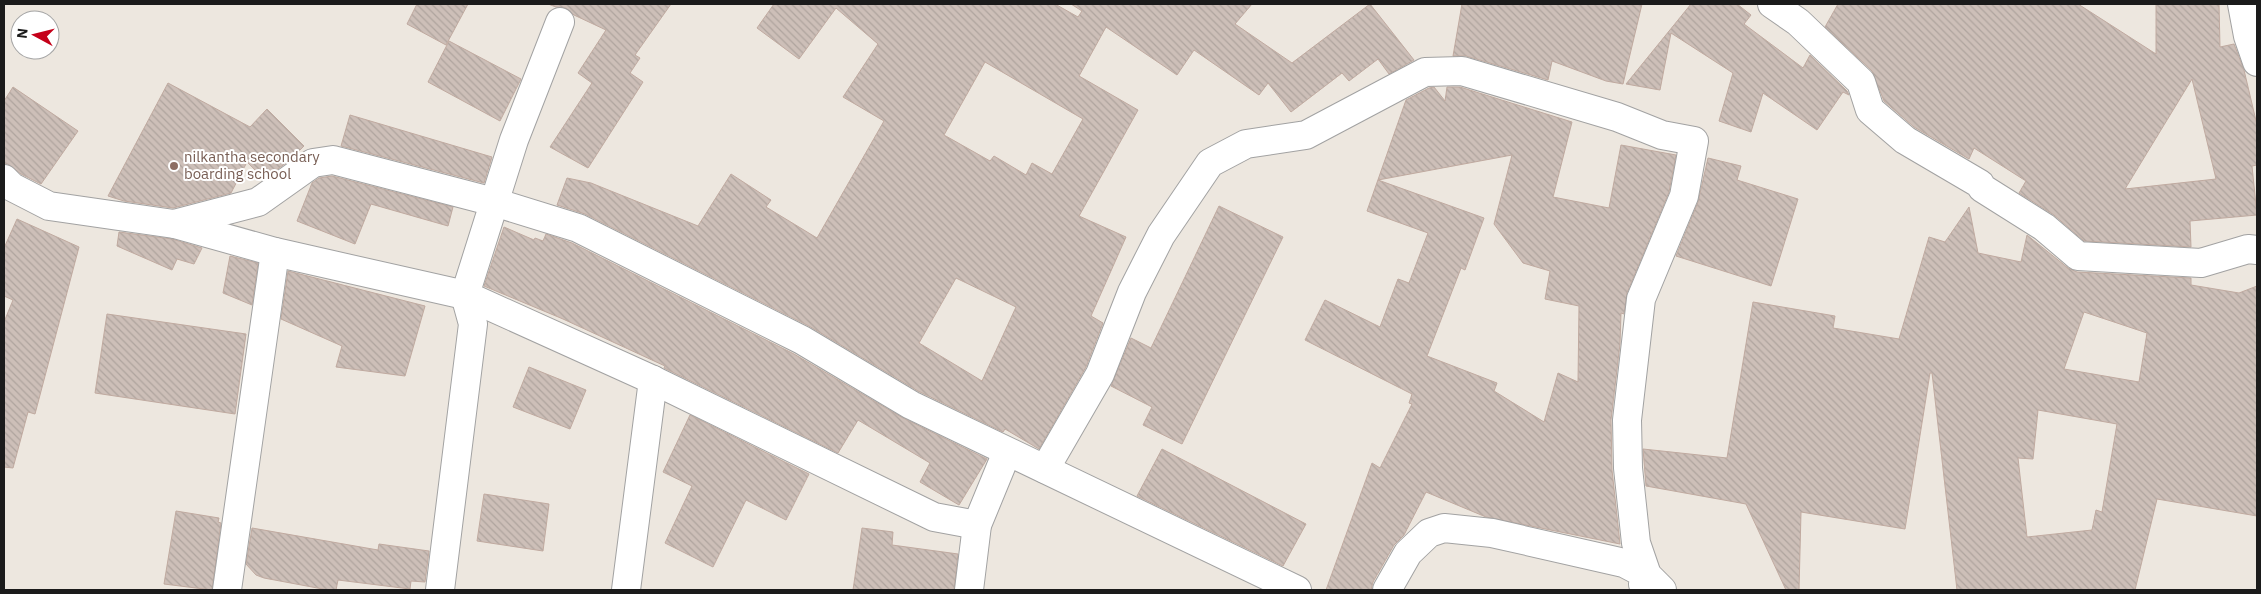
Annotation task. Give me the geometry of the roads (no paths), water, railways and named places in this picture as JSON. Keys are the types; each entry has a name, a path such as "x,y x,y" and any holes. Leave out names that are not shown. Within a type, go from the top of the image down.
{"street":[{"path":"1772,4 1798,22 1861,82 1870,110 1905,140 1980,184 1982,188 2044,227 2078,256 2201,263 2248,249 2257,250"},
{"path":"2242,4 2248,36 2257,62"},
{"path":"440,590 473,324 465,295 514,140 560,22"},
{"path":"1045,469 1100,374 1132,292 1161,235 1210,163 1246,144 1306,134 1425,72 1462,72 1617,117 1662,135 1694,141 1684,196 1641,299 1628,410 1628,468 1636,542 1650,585"},
{"path":"174,224 258,202 313,163 333,160 494,202 578,228 802,340 911,405 1297,590"},
{"path":"4,179 12,188 49,206 174,224 275,252 465,295 653,380 934,517 977,526"},
{"path":"229,590 275,252"},
{"path":"626,590 653,380"},
{"path":"969,590 977,526 1007,452"},
{"path":"1387,590 1408,553 1429,533 1444,528 1492,533 1624,563 1650,585"}],"place":[{"name":"nilkantha secondary boarding school","path":"174,166"}]}
